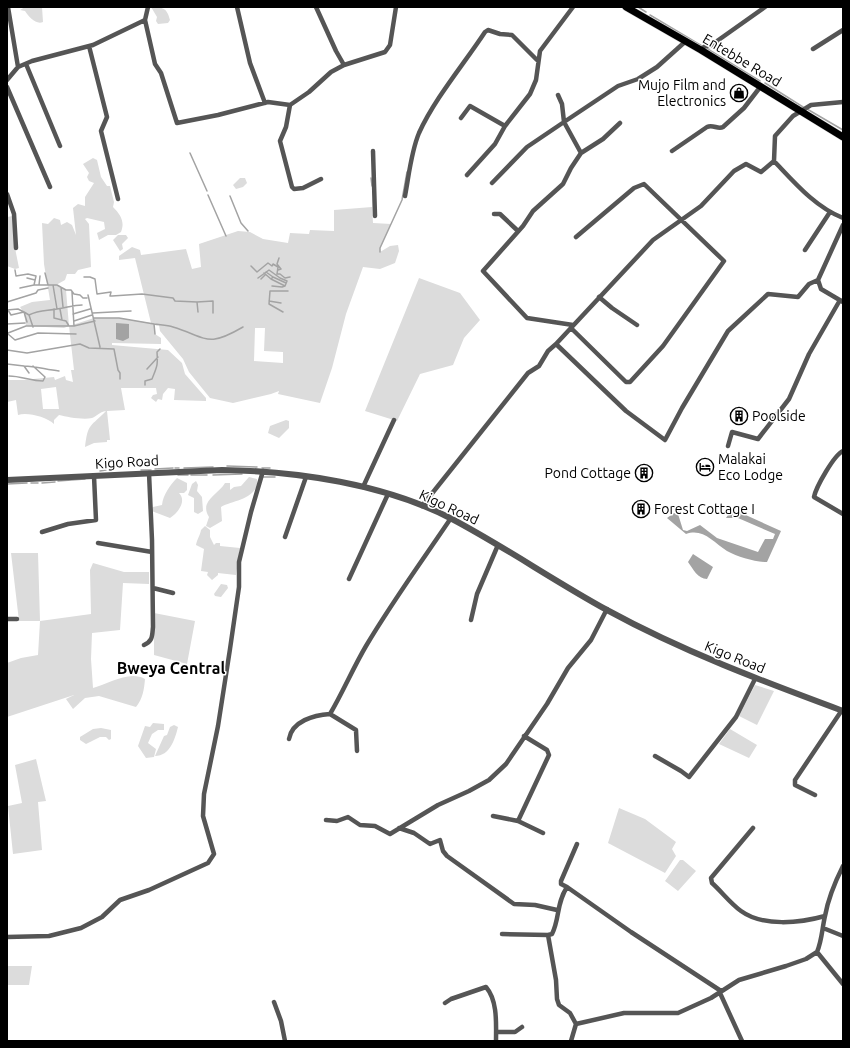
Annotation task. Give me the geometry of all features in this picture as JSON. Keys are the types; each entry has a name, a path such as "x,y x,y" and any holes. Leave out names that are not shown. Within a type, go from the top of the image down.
{"main road":[{"name":"Entebbe Road","path":"630,8 843,137"}],"street":[{"path":"8,7 18,67"},
{"path":"148,7 146,20 155,64 161,73 177,123 218,115 264,103 290,105 309,92 324,76 344,65 379,55 388,49 395,21 396,7"},
{"path":"237,7 250,62 264,103"},
{"path":"316,7 344,65"},
{"path":"467,175 495,144 505,126 530,94 536,80 537,60 540,51 547,39 573,7"},
{"path":"701,50 734,30 765,7"},
{"path":"7,80 18,67 89,46 146,20"},
{"path":"405,196 415,144 420,132 439,98 485,32 488,30 500,34 512,35 537,60"},
{"path":"813,48 843,30"},
{"path":"492,183 527,147 618,86 638,79 657,67 686,41"},
{"path":"89,46 107,117 101,131 118,199"},
{"path":"26,64 60,146"},
{"path":"672,151 707,126 712,125 720,128 723,127 744,108 761,86"},
{"path":"7,87 50,187"},
{"path":"558,95 562,104 564,122 581,153"},
{"path":"843,102 811,106 793,116 776,134 774,140 774,161 808,196 830,212 843,218"},
{"path":"290,105 286,127 280,141 292,187 294,189 302,188 321,179"},
{"path":"462,118 470,106 505,126"},
{"path":"576,237 640,184 644,184 650,187 682,221 723,260 724,264 663,346 631,381 626,382 572,326 527,318 483,273 483,270 534,211 563,184 581,153 603,139 620,122"},
{"path":"373,151 375,216"},
{"path":"422,506 528,373 539,366 548,351 653,240 682,221 701,206 741,166 747,164 763,172 774,161"},
{"path":"7,194 14,214 16,248"},
{"path":"805,250 830,212"},
{"path":"494,214 500,214 518,231"},
{"path":"556,344 626,412 665,440 720,344 734,324 768,294 798,297 809,284 818,280 843,225"},
{"path":"728,446 732,432 758,439 789,399 809,354 841,301 821,289 818,280"},
{"path":"599,297 637,326"},
{"path":"363,487 394,420"},
{"path":"843,451 839,454 824,476 814,497 843,514"},
{"name":"Kigo Road","path":"7,480 222,470 263,471 363,487 388,494 451,518 607,609 689,651 755,679 843,710"},
{"path":"7,937 49,936 81,928 102,917 120,900 162,884 208,863 213,858 214,851 203,816 204,794 218,726 239,587 240,562 251,512 263,471"},
{"path":"144,645 152,639 153,588 149,473"},
{"path":"42,532 68,524 96,520 94,476"},
{"path":"285,537 306,477"},
{"path":"349,579 388,494"},
{"path":"330,714 366,646 409,578 426,556 451,518"},
{"path":"98,543 152,552"},
{"path":"471,620 477,594 498,545"},
{"path":"153,588 173,593"},
{"path":"326,820 337,821 348,817 360,825 376,826 388,834 438,805 469,791 488,780 506,764 547,704 568,668 591,640 607,609"},
{"path":"7,619 17,619"},
{"path":"655,756 689,777 736,717 755,679"},
{"path":"815,795 795,784 795,780 843,710"},
{"path":"288,739 292,731 308,717 330,714 356,730 357,751"},
{"path":"518,821 549,755 547,750 524,736"},
{"path":"493,816 518,821 543,833"},
{"path":"399,828 414,834 430,844 440,840 443,851 447,856 514,904 535,905 557,910"},
{"path":"753,828 711,878 712,883 743,912 763,920 797,921 825,916"},
{"path":"577,844 560,881 561,884 720,992 742,1041"},
{"path":"576,1024 624,1013 678,1013 720,992 739,980 806,959 817,952 821,942 825,916 833,888 843,866"},
{"path":"502,934 552,934 560,898 567,887"},
{"path":"823,928 843,936"},
{"path":"548,935 559,1006 570,1013 576,1024 571,1041"},
{"path":"817,952 843,984"},
{"path":"445,1003 451,999 486,987 491,995 496,1015 496,1041"},
{"path":"274,1002 281,1021 285,1041"},
{"path":"496,1032 512,1032 522,1027"}],"shaded area":[{"path":"25,7 42,7 43,22 40,23 35,21 25,11 20,10"},
{"path":"151,7 159,7 164,9 170,20 168,23 158,24 156,21 157,17"},
{"path":"93,158 97,160 101,177 107,186 110,186 114,202 113,207 122,219 123,225 121,232 116,235 108,235 99,240 97,233 105,229 104,222 87,218 85,219 89,224 91,267 78,270 75,274 67,274 65,280 56,285 66,290 69,326 64,328 26,326 24,313 20,307 32,302 50,300 44,264 42,223 48,224 54,218 60,220 61,225 67,222 72,225 76,235 73,208 78,204 85,206 85,197 94,183 89,181 87,177 89,173 83,164"},
{"path":"240,178 245,178 247,183 243,187 236,189 233,185"},
{"path":"372,207 373,223 391,224 380,248 380,252 390,246 398,245 399,251 395,263 380,269 363,267 346,314 332,368 320,403 278,394 279,391 233,403 210,398 189,372 183,359 160,331 159,325 154,324 155,334 161,338 161,344 112,343 112,345 168,350 182,363 185,374 206,398 206,401 174,400 175,389 168,388 163,394 162,400 158,399 156,402 151,398 153,395 157,394 156,388 121,388 125,410 107,411 110,440 107,440 107,442 94,443 85,447 89,429 106,411 88,419 59,415 54,420 54,424 51,421 37,416 27,414 18,415 16,400 7,402 7,380 54,377 55,380 65,376 66,380 73,382 71,370 74,370 69,326 94,318 119,318 151,323 135,258 119,260 119,256 132,247 140,250 141,255 186,249 192,269 201,267 199,244 238,231 250,232 263,239 288,243 290,233 309,234 310,230 334,231 334,210","holes":["255,328 265,328 264,351 283,352 283,363 254,361","56,387 59,409 43,409 41,389"]},
{"path":"13,216 15,248 19,268 15,269 7,266 7,217"},
{"path":"118,235 126,235 128,238 122,244 123,249 120,251 113,240"},
{"path":"419,278 460,293 480,320 464,338 453,365 420,374 397,421 365,411"},
{"path":"116,323 129,324 129,338 123,341 116,339"},
{"path":"286,420 289,421 289,428 279,438 268,433 270,426"},
{"path":"249,477 257,479 257,486 254,491 245,498 221,507 222,521 210,528 206,526 209,517 206,507 211,498 225,483 230,483 230,490 234,487 241,486"},
{"path":"177,478 187,483 187,490 184,493 179,493 182,503 176,513 170,518 149,510 153,507 162,505 167,490"},
{"path":"196,481 198,485 197,491 202,497 203,511 198,514 194,512 194,498 188,495 192,484"},
{"path":"739,512 781,531 767,562 752,560 731,553 703,534 686,534 667,518 674,513 678,514 683,530 687,531 700,525 717,538 758,552 765,539 773,539 775,534 738,518 726,518 728,515"},
{"path":"205,526 210,530 210,537 214,545 216,543 220,543 220,546 240,548 236,575 218,573 218,575 212,580 207,575 208,572 201,571 204,549 196,545 201,530"},
{"path":"11,553 38,553 40,621 19,621"},
{"path":"693,554 713,567 707,579 704,579 698,575 688,562"},
{"path":"93,563 124,572 149,572 149,584 123,583 120,630 92,633 91,659 93,688 126,677 132,676 145,679 143,694 136,707 99,696 85,698 73,709 66,699 74,695 7,717 7,663 21,658 38,655 40,621 91,614 90,570"},
{"path":"221,584 227,585 228,588 221,597 215,596 214,594"},
{"path":"154,613 195,621 187,664 154,655"},
{"path":"755,685 774,691 757,725 739,716"},
{"path":"153,723 164,724 164,730 158,730 152,734 148,743 156,749 154,757 146,758 138,746 145,726 150,727"},
{"path":"174,725 178,727 171,746 164,753 155,756 164,736 167,735 170,727"},
{"path":"101,728 111,730 111,739 109,740 106,737 100,737 86,744 80,740 80,737 93,729"},
{"path":"730,729 757,745 749,758 719,744"},
{"path":"36,759 46,801 38,802 42,850 13,854 8,806 22,803 15,765"},
{"path":"619,808 645,819 676,842 672,849 676,856 665,873 608,843"},
{"path":"680,860 683,860 696,871 678,891 665,881"},
{"path":"7,966 32,966 29,985 7,985"}],"waterway":[{"path":"638,7 646,12"},
{"path":"650,15 702,46"},
{"path":"706,48 760,81"},
{"path":"765,83 803,107"},
{"path":"807,109 843,130"},
{"path":"190,153 207,191"},
{"path":"380,252 380,248 402,200 407,172"},
{"path":"371,178 372,186"},
{"path":"208,195 226,236"},
{"path":"230,196 241,223 248,231"},
{"path":"278,270 281,269 277,264 279,258"},
{"path":"251,266 257,272 268,263 272,266 273,264 278,267 277,274"},
{"path":"15,270 16,276 28,274 36,276 34,285 20,288"},
{"path":"258,278 269,270 287,281 285,286 271,279 264,273"},
{"path":"266,272 273,277"},
{"path":"34,285 48,285 45,273"},
{"path":"277,274 280,274 285,278 290,277"},
{"path":"261,279 265,275"},
{"path":"39,285 40,276"},
{"path":"84,277 95,279 97,294 111,292 110,296 142,294 173,298 175,301 197,302 198,312"},
{"path":"271,279 273,277 286,283"},
{"path":"27,278 35,280"},
{"path":"48,285 57,285 66,290 71,290 74,294 80,295 83,298 87,298"},
{"path":"53,285 57,309"},
{"path":"272,286 285,286"},
{"path":"61,287 63,307"},
{"path":"7,302 36,293 38,290 48,288"},
{"path":"283,312 269,304 270,291 288,291"},
{"path":"8,333 26,326 74,326 72,292"},
{"path":"88,295 100,347"},
{"path":"197,302 213,301 213,313"},
{"path":"269,301 281,303"},
{"path":"29,315 39,311 82,305"},
{"path":"7,310 18,309 24,312 27,322"},
{"path":"54,309 54,318 66,321 69,326"},
{"path":"60,309 62,320"},
{"path":"73,314 90,309"},
{"path":"8,310 11,315 24,312 29,315 33,327"},
{"path":"93,313 131,311"},
{"path":"74,321 92,315"},
{"path":"94,318 119,318 154,324 155,334"},
{"path":"74,326 95,321"},
{"path":"7,324 25,323"},
{"path":"154,324 171,326 208,339 222,337 243,327"},
{"path":"8,334 15,340 38,333 76,334"},
{"path":"7,350 27,353 80,344 89,348 114,349 120,379"},
{"path":"145,385 145,381 152,379 157,366 157,352 160,349"},
{"path":"147,369 158,357"},
{"path":"7,364 24,366 29,373"},
{"path":"24,366 59,371"},
{"path":"9,376 43,381 45,377 33,366"},
{"path":"227,466 257,467"},
{"path":"184,468 213,467"},
{"path":"155,469 173,468"},
{"path":"262,468 270,468"},
{"path":"109,469 114,469"},
{"path":"100,471 106,470"},
{"path":"141,470 151,470"},
{"path":"213,475 242,474"},
{"path":"178,475 188,475"},
{"path":"191,475 207,475"},
{"path":"263,477 275,477"},
{"path":"58,481 85,479"},
{"path":"42,483 55,482"},
{"path":"7,484 27,483"},
{"path":"31,483 38,483"}],"place":[{"name":"Mujo Film and Electronics","path":"739,93"},
{"name":"Poolside","path":"739,416"},
{"name":"Malakai Eco Lodge","path":"705,467"},
{"name":"Pond Cottage","path":"644,473"},
{"name":"Forest Cottage I","path":"641,509"}],"district":[{"name":"Bweya Central","path":"171,668"}]}
